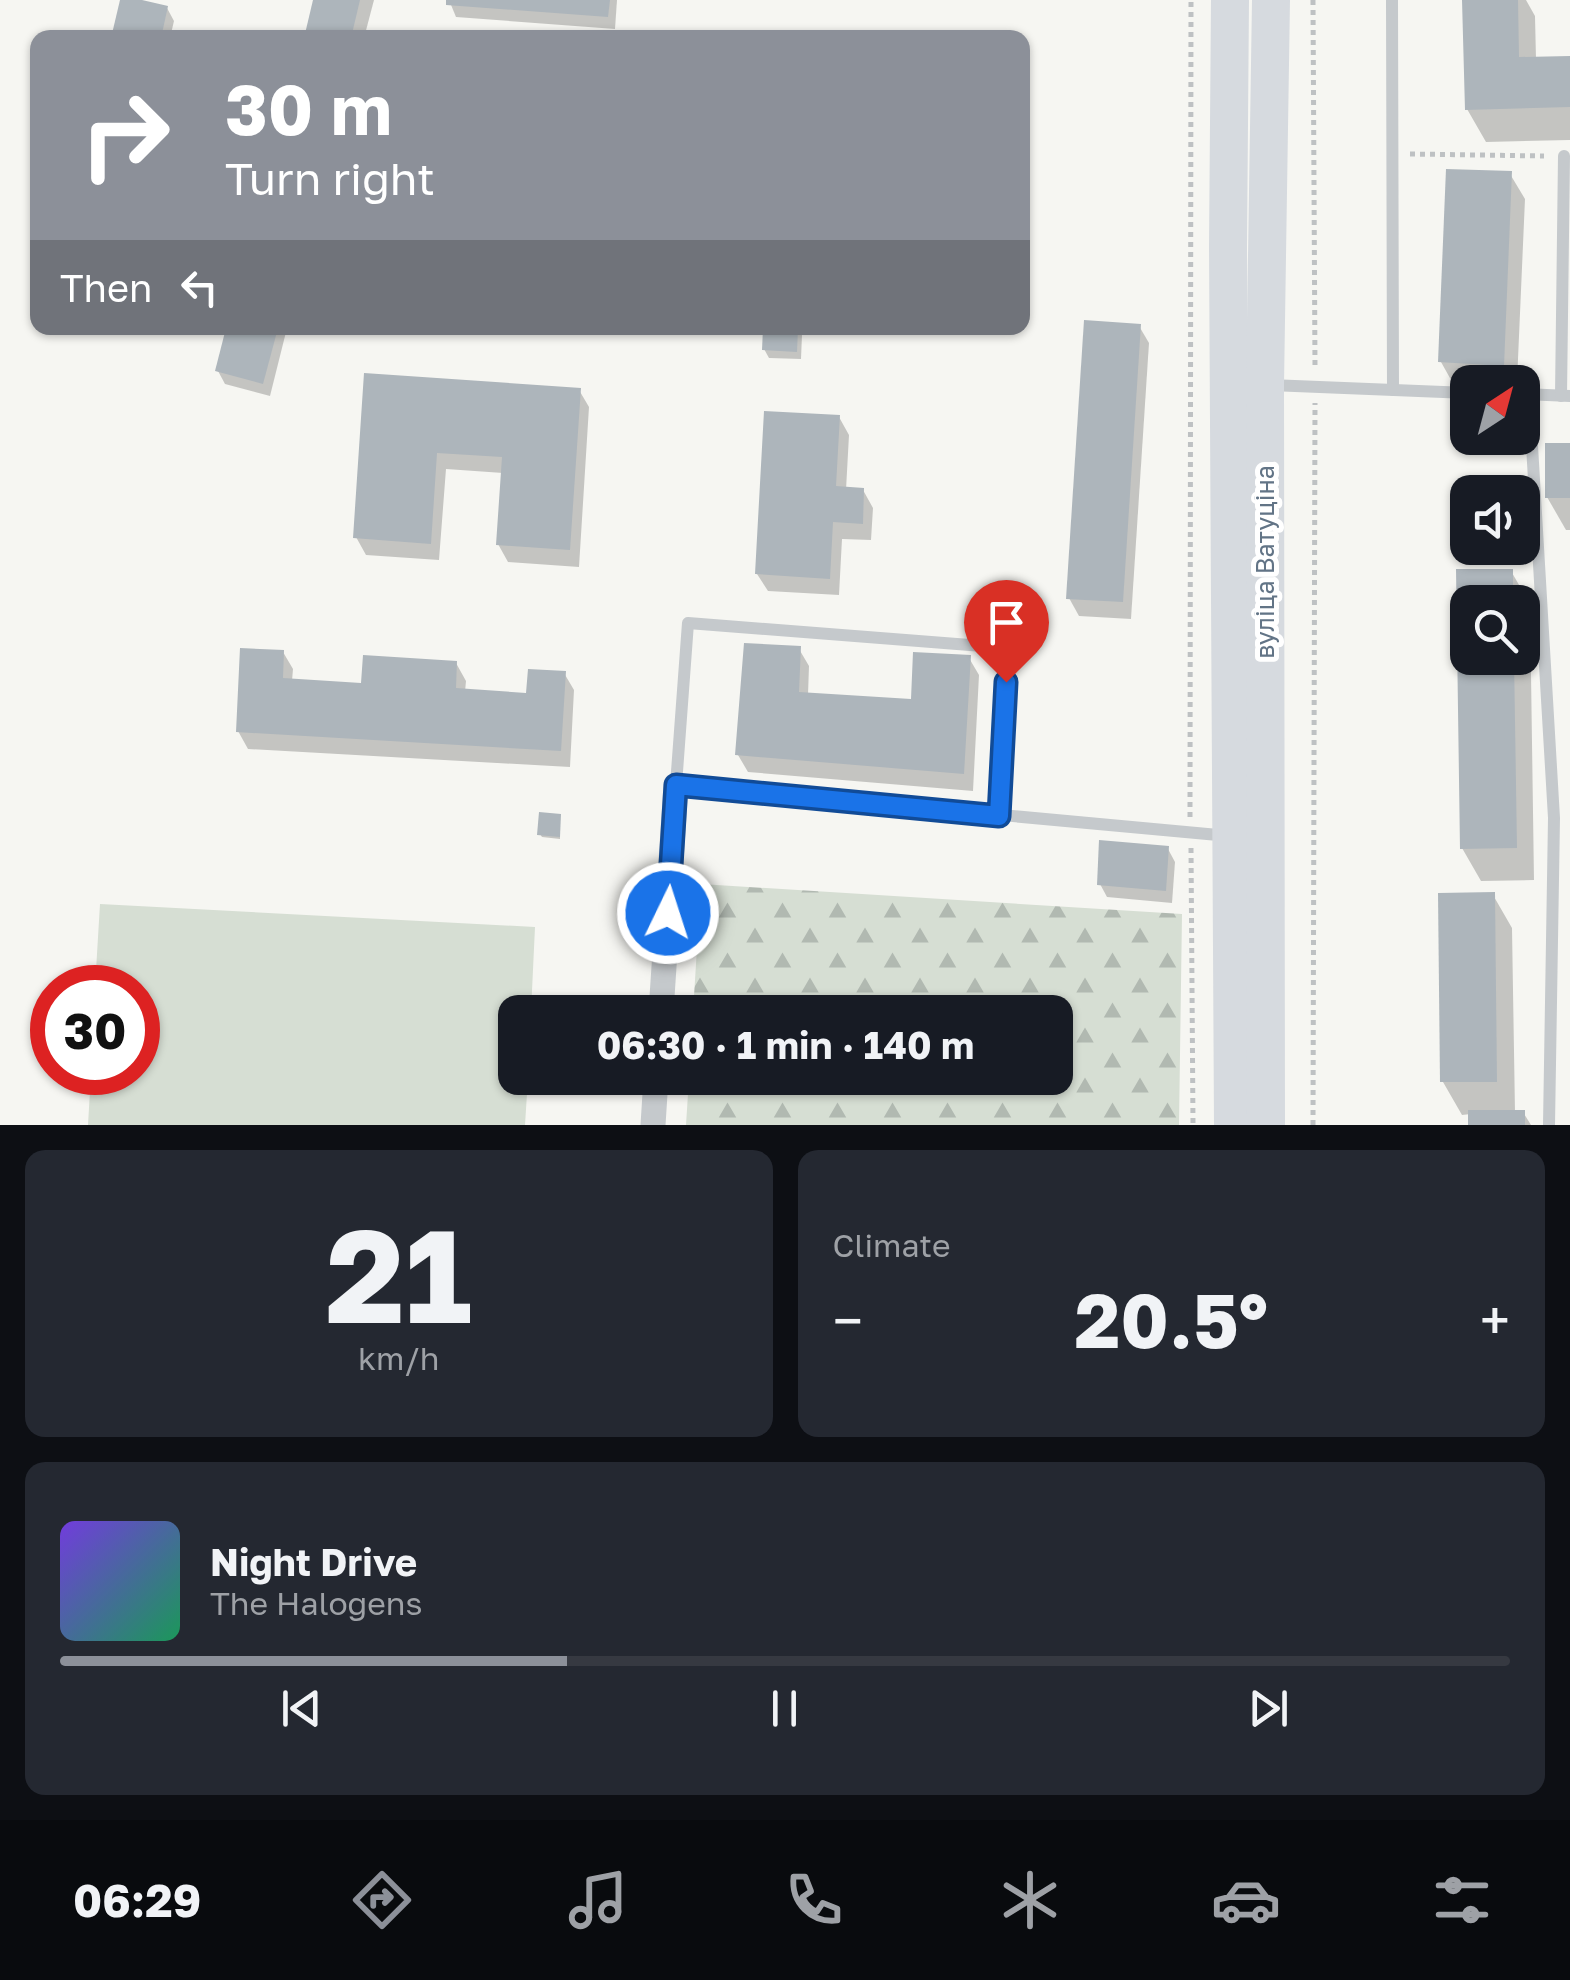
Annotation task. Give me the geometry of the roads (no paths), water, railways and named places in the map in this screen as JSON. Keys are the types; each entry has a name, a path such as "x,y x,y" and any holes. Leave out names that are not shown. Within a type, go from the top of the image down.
{"street":[{"name":"вуліца Ватуціна","path":"1230,0 1233,1125"},
{"name":"вуліца Ватуціна","path":"1266,1125 1265,386 1271,0"},
{"path":"662,995 676,785"},
{"path":"653,1125 655,1095"}],"lane":[{"path":"1392,0 1393,390"},
{"path":"1540,395 1566,396 1564,156"},
{"path":"1265,386 1450,392"},
{"path":"1530,455 1554,818 1549,1125"},
{"path":"999,816 1008,648 688,623 676,785 999,816 1232,836"},
{"path":"1554,818 1570,818"}]}
